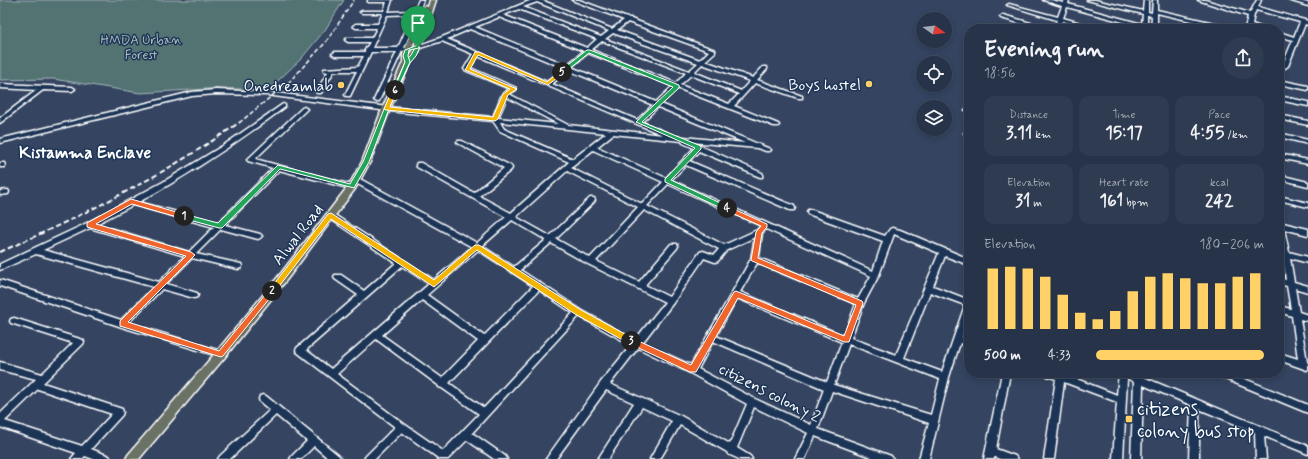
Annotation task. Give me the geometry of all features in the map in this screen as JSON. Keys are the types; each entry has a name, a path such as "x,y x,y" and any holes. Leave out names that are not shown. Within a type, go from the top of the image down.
{"main road":[{"path":"428,0 404,50 407,62 414,56 418,47 433,0"},
{"name":"Alwal Road","path":"132,459 221,354 331,216 354,184 366,162 386,109 407,62"}],"street":[{"path":"348,95 380,26 390,0 370,1"},
{"path":"377,100 404,50 420,0"},
{"path":"335,54 404,50 418,47 442,39 536,0 614,31 800,97"},
{"path":"574,0 713,51 638,122"},
{"path":"1046,0 1067,3 1132,24"},
{"path":"1089,0 1145,14 1154,13 1208,24"},
{"path":"1144,24 1146,0"},
{"path":"1154,24 1155,0"},
{"path":"1200,0 1251,15"},
{"path":"1249,24 1258,0"},
{"path":"1290,0 1308,5"},
{"path":"1058,24 1067,3"},
{"path":"1009,5 1081,24"},
{"path":"518,7 689,74 742,93"},
{"path":"1255,8 1306,22 1296,39 1284,66"},
{"path":"362,12 416,12"},
{"path":"498,15 776,125"},
{"path":"1003,17 1028,24"},
{"path":"548,84 601,39 629,19"},
{"path":"356,26 380,26"},
{"path":"470,27 768,150"},
{"path":"1284,35 1296,39"},
{"path":"442,39 760,175"},
{"path":"348,40 373,40"},
{"path":"477,53 467,69 514,89 505,94 495,119"},
{"path":"730,107 765,68"},
{"path":"320,92 329,70 359,69"},
{"path":"1284,83 1308,88"},
{"path":"0,86 72,89"},
{"path":"0,92 7,86"},
{"path":"0,121 37,93 40,90 39,88"},
{"path":"0,141 206,92 270,94 386,109 495,119 678,140 757,146"},
{"path":"505,94 569,127"},
{"path":"1284,99 1308,104"},
{"path":"0,267 90,225 219,152 283,106"},
{"name":"citizens colony 2","path":"304,109 250,160 354,184 477,246 537,287 578,312 636,344 693,370 752,402 813,431 888,459"},
{"path":"1284,118 1308,123"},
{"path":"495,119 502,130 574,162"},
{"path":"331,374 477,246 568,169 574,162 611,132"},
{"path":"1284,136 1308,142"},
{"path":"460,142 509,168 474,196"},
{"path":"592,147 765,226 875,274"},
{"path":"591,262 698,148"},
{"path":"1284,157 1308,162"},
{"path":"685,162 792,208"},
{"path":"419,165 512,216 591,262 670,301"},
{"path":"122,324 278,167"},
{"path":"568,169 724,248"},
{"path":"1284,178 1308,184"},
{"path":"1284,199 1308,205"},
{"path":"514,271 551,240 592,200"},
{"path":"131,202 258,236"},
{"path":"810,212 887,240"},
{"path":"331,216 434,284"},
{"path":"90,225 191,255 238,266"},
{"path":"1284,225 1308,232"},
{"path":"551,459 604,385 670,301 703,254 715,259 724,248 759,232 765,226"},
{"path":"800,459 813,431 830,387 860,303 875,274 887,240 892,231 964,260"},
{"path":"693,370 754,260 759,232"},
{"path":"640,286 674,246"},
{"path":"36,251 194,295"},
{"path":"899,359 943,252"},
{"path":"1284,254 1308,260"},
{"path":"754,260 860,303"},
{"path":"1284,260 1291,284 1295,314 1306,366"},
{"path":"402,262 300,350 443,458 578,312"},
{"path":"338,278 364,295"},
{"path":"1284,282 1308,289"},
{"path":"0,283 122,324 221,354"},
{"path":"442,384 537,287"},
{"path":"929,288 964,301"},
{"path":"736,294 846,340 945,377"},
{"path":"421,295 484,341"},
{"path":"1284,311 1308,318"},
{"path":"924,459 945,377 964,318"},
{"path":"14,321 80,342 0,422 106,459"},
{"path":"376,335 484,413"},
{"path":"711,337 830,387 933,420"},
{"path":"957,339 964,341"},
{"path":"1284,358 1306,366"},
{"path":"0,366 44,378"},
{"path":"1005,378 989,455 1012,459"},
{"path":"1049,459 1061,378"},
{"path":"1064,378 1121,400"},
{"path":"1118,459 1123,378"},
{"path":"1136,459 1139,378"},
{"path":"1143,378 1195,403 1308,450"},
{"path":"1233,378 1308,409"},
{"path":"37,385 119,412 76,459"},
{"path":"604,385 678,419 747,459"},
{"path":"263,399 336,459"},
{"path":"603,459 640,402"},
{"path":"731,451 752,402"},
{"path":"1194,459 1195,403"},
{"path":"223,459 276,410"},
{"path":"655,459 678,419"},
{"path":"369,459 401,427"},
{"path":"1259,429 1261,459"},
{"path":"466,434 502,459"},
{"path":"295,459 314,440"}],"green space":[{"name":"HMDA Urban Forest","path":"0,0 344,0 325,30 301,59 267,91 223,88 140,93 53,79 0,80"}],"railway":[{"path":"239,123 290,81 326,42 354,0"},
{"path":"0,252 63,223 153,177 211,142 240,122"}],"place":[{"name":"Boys hostel","path":"869,84"},
{"name":"Onedreamlab","path":"341,85"},
{"name":"citizens colony bus stop","path":"1129,419"}],"district":[{"name":"Kistamma Enclave","path":"85,152"}],"route":[{"path":"418,47 407,50 405,56 407,62 388,105 386,109 495,119 505,94 514,89 467,69 477,53 548,84 588,51 677,86 638,122 698,148 667,181 765,226 759,232 754,260 860,303 846,340 736,294 693,370 636,344 578,312 537,287 477,246 434,284 331,216 221,354 122,324 191,255 90,225 131,202 219,226 278,167 352,187 366,162 386,109 407,62 414,56 418,47"}]}
